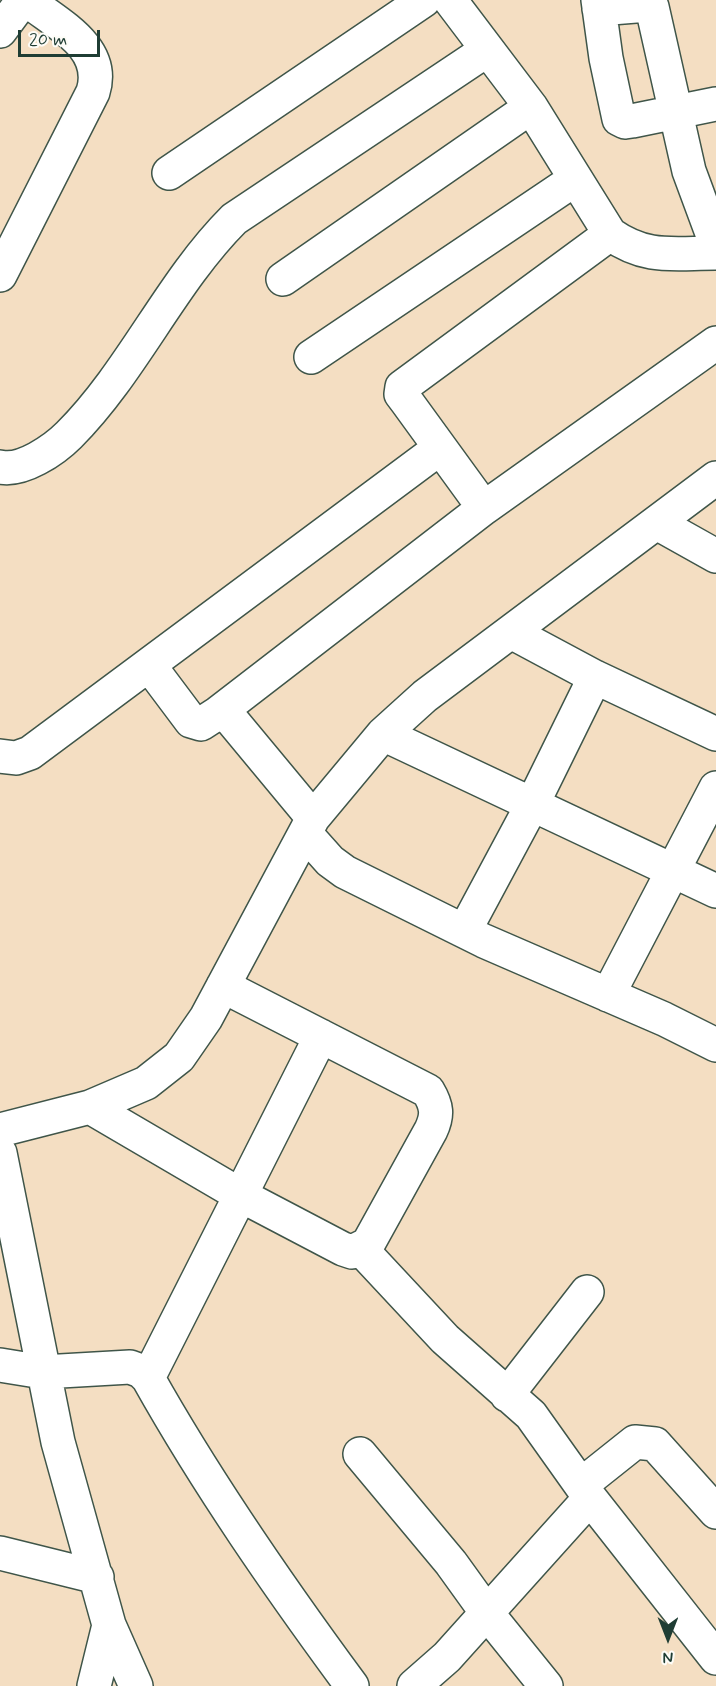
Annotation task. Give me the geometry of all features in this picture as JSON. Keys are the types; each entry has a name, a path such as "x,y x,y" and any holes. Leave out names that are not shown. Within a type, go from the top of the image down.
{"street":[{"path":"0,31 25,0 88,49 95,62 98,77 93,92 0,275"},
{"path":"169,173 424,0"},
{"path":"450,0 531,107 574,180 610,234 628,248 645,253 716,254"},
{"path":"716,104 675,112 625,122 619,119 599,5 648,5 652,7 675,112 689,171 716,243"},
{"path":"0,467 34,460 68,436 93,408 210,243 234,219 487,50"},
{"path":"283,279 531,107"},
{"path":"311,357 574,180"},
{"path":"484,508 401,394 402,387 610,234"},
{"path":"149,665 191,721 201,724 484,508 716,343"},
{"path":"0,756 16,758 30,753 440,448"},
{"path":"0,1130 90,1107 146,1083 179,1057 206,1018 309,825 383,734 425,696 716,478"},
{"path":"657,523 716,556"},
{"path":"511,632 595,677 716,734"},
{"path":"465,930 532,805 595,677"},
{"path":"218,713 230,718 309,825 330,861 345,872 465,930 716,1045"},
{"path":"383,734 716,891"},
{"path":"608,994 675,871 716,788"},
{"path":"90,1107 242,1196 343,1249 352,1252 368,1244 430,1131 436,1118 435,1103 428,1091 223,986"},
{"path":"148,1377 242,1196 321,1036"},
{"path":"0,1153 58,1442 109,1625 136,1686"},
{"path":"361,1249 445,1339 531,1415 586,1491 716,1658"},
{"path":"507,1395 587,1292"},
{"path":"0,1365 43,1372 130,1367 141,1371 148,1377 184,1442 307,1624 352,1686"},
{"path":"414,1686 447,1657 487,1613 586,1491 635,1442 646,1441 655,1444 716,1512"},
{"path":"360,1454 452,1563 487,1613 546,1686"},
{"path":"0,1553 97,1577"},
{"path":"94,1686 109,1625"}]}
